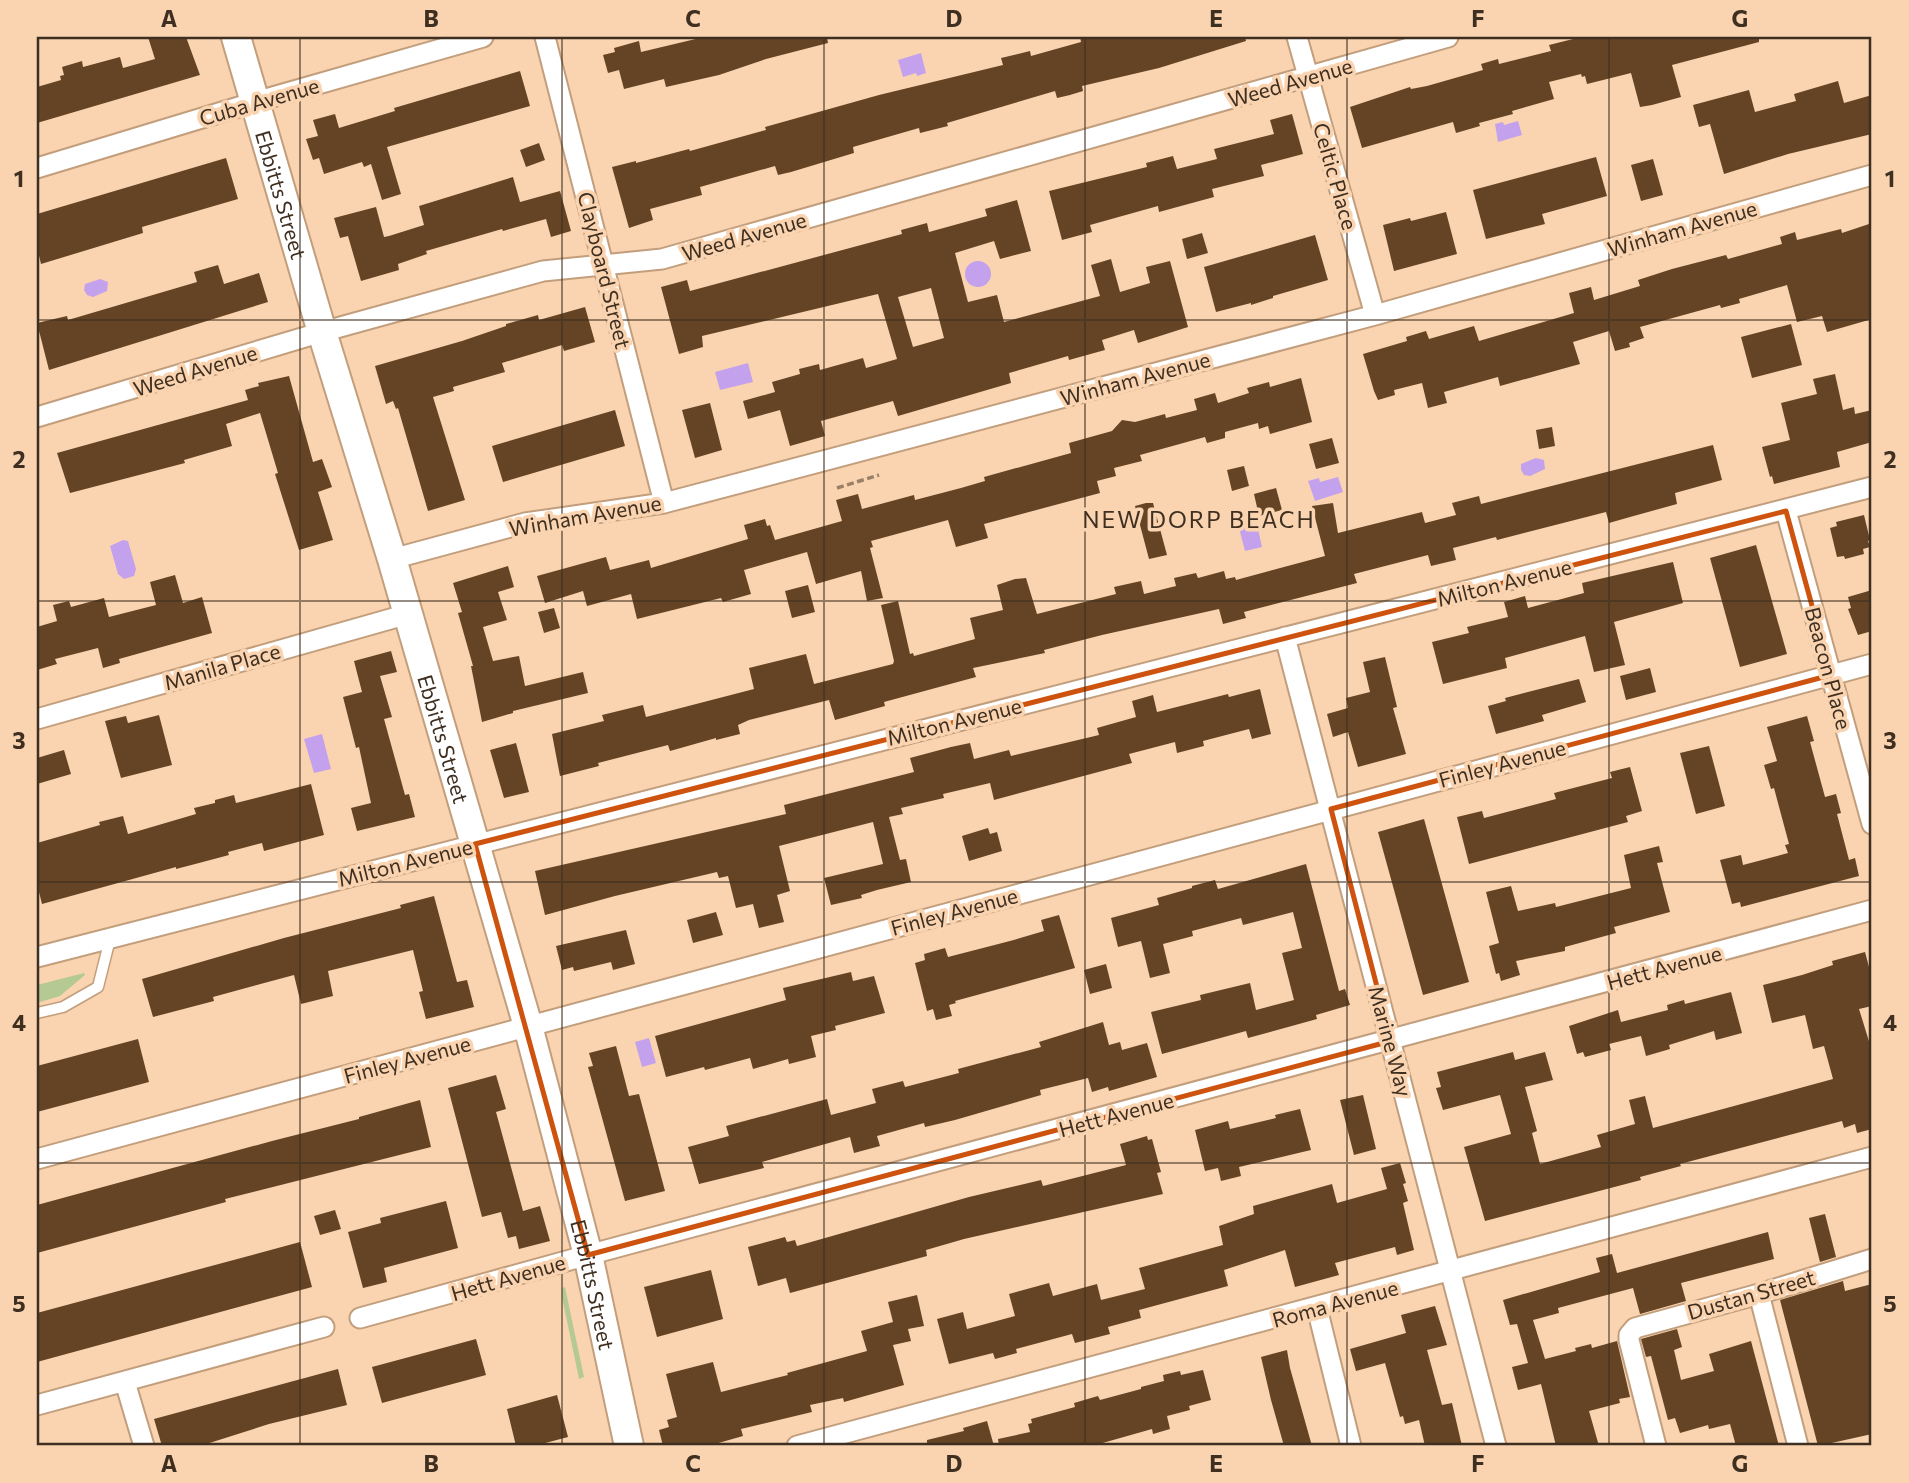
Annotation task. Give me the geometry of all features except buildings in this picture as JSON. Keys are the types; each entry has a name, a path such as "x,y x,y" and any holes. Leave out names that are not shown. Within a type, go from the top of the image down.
{"street":[{"name":"Ebbitts Street","path":"236,37 528,1026 588,1255 629,1446"},
{"name":"Cuba Avenue","path":"37,168 483,37"},
{"name":"Clayboard Street","path":"545,37 664,503"},
{"name":"Celtic Place","path":"1297,37 1375,315"},
{"name":"Weed Avenue","path":"37,417 322,332 543,271 662,259 1448,37"},
{"name":"Winham Avenue","path":"392,559 525,523 664,503 1375,315 1872,175"},
{"name":"Milton Avenue","path":"37,957 1872,487"},
{"name":"Beacon Place","path":"1786,511 1872,824"},
{"name":"Manila Place","path":"37,719 408,614"},
{"name":"Marine Way","path":"1285,637 1496,1446"},
{"name":"Finley Avenue","path":"37,1159 1872,664"},
{"name":"Hett Avenue","path":"360,1318 1872,910"},
{"name":"Roma Avenue","path":"797,1446 1872,1157"},
{"name":"Dustan Street","path":"1656,1446 1629,1340 1632,1331 1641,1325 1759,1294 1872,1259"},
{"path":"1759,1294 1798,1446"},
{"path":"1317,1308 1352,1446"},
{"path":"37,1405 324,1327"},
{"path":"125,1381 144,1446"}],"lane":[{"path":"37,1013 62,1007 97,987 110,938"}],"path":[{"path":"837,488 879,475"}],"highlighted area":[{"path":"1786,511 1831,675 1331,809 1391,1041 588,1255 475,844"}],"green space":[{"path":"84,973 85,975 60,996 37,1003 37,985"},
{"path":"565,1287 584,1377 579,1379 562,1297 562,1288"}],"shaded area":[{"path":"921,53 926,73 903,77 898,60"},
{"path":"1518,121 1522,135 1498,142 1495,124 1503,122 1504,125"},
{"path":"978,261 987,265 991,274 987,283 978,287 969,283 965,274 969,265"},
{"path":"100,279 108,282 107,291 93,297 87,295 85,284"},
{"path":"748,363 753,382 720,390 715,372"},
{"path":"1536,458 1544,460 1545,469 1530,476 1524,475 1521,464"},
{"path":"1338,477 1343,492 1315,501 1308,481 1319,478 1320,482"},
{"path":"1256,520 1262,547 1245,551 1238,524"},
{"path":"123,540 128,541 136,569 134,576 124,579 118,574 110,546"},
{"path":"322,734 331,769 314,773 304,739"},
{"path":"649,1038 656,1063 642,1067 635,1042"}],"district":[{"name":"NEW DORP BEACH","path":"1199,519"}]}
